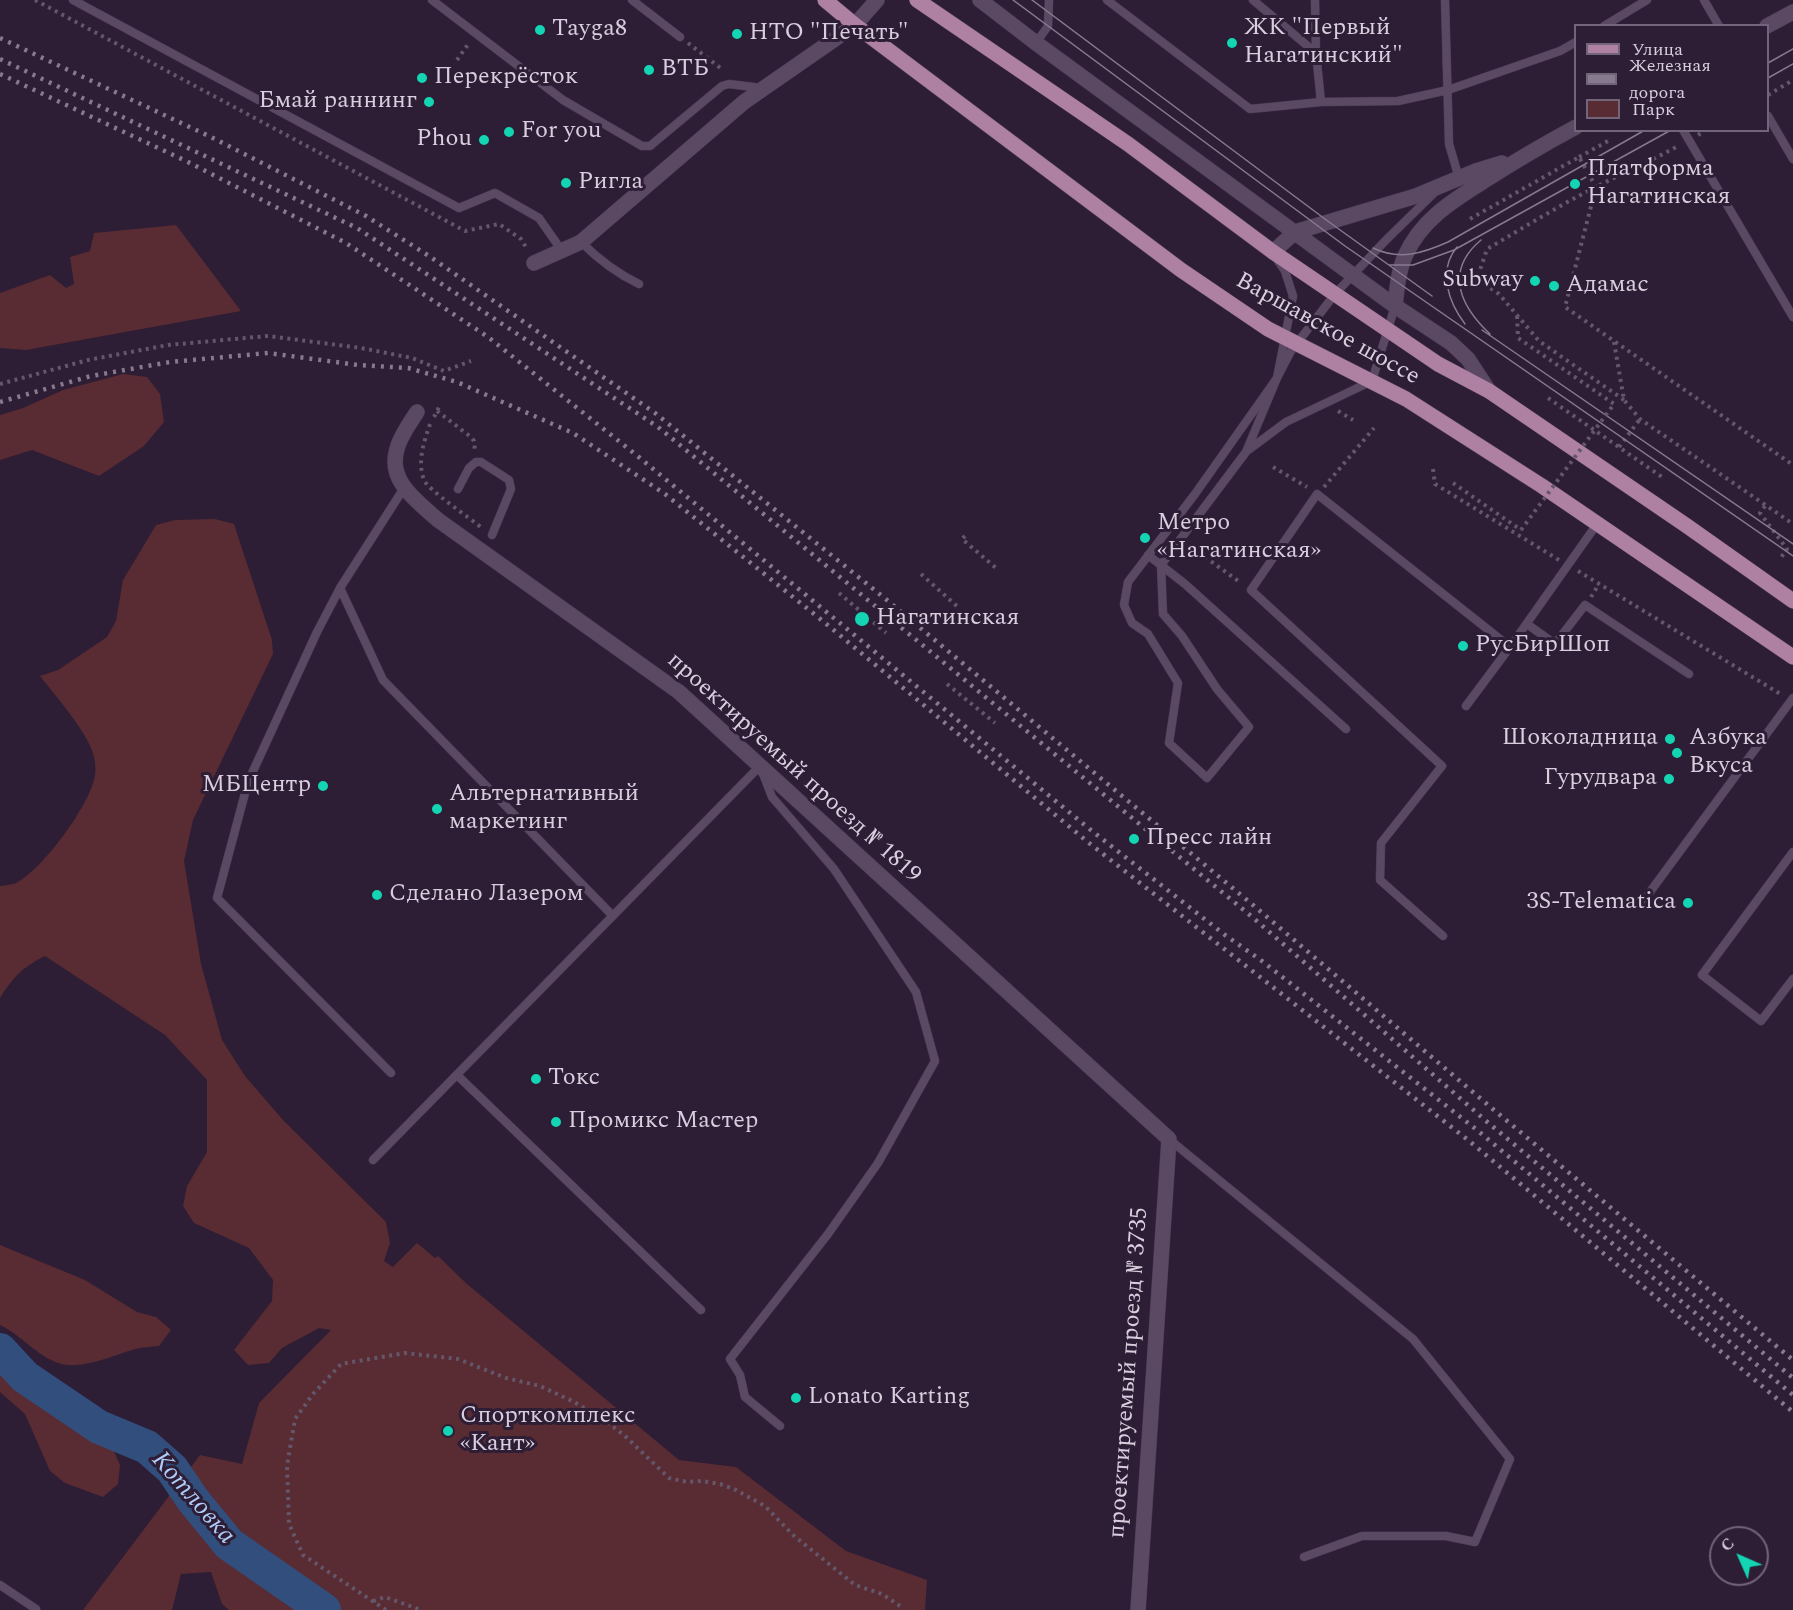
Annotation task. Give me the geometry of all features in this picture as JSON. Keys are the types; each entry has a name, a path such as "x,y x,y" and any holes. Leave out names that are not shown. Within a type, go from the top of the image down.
{"main road":[{"name":"Варшавское шоссе","path":"825,0 1180,270 1268,329 1406,399 1597,524 1793,657"},
{"name":"Варшавское шоссе","path":"917,0 1128,144 1273,252 1438,364 1489,391 1688,526 1793,601"}],"street":[{"path":"534,263 581,242 744,102 855,25 877,0"},
{"path":"980,0 1035,43 1395,306 1451,343 1468,359 1489,391"},
{"path":"1769,25 1793,12"},
{"path":"1395,306 1405,255 1431,218 1451,201 1516,159 1574,128"},
{"path":"1273,252 1295,232 1416,196 1476,171 1516,159"},
{"name":"проектируемый проезд № 1819","path":"417,412 397,447 394,461 396,472 404,488 438,520 679,693 1168,1139"},
{"name":"проектируемый проезд № 3735","path":"1138,1610 1168,1139"}],"lane":[{"path":"73,0 459,208 495,194 539,218 562,251"},
{"path":"432,0 563,100 642,146 650,146 722,86 729,84 763,88"},
{"path":"632,0 681,37"},
{"path":"1035,43 1048,26 1049,0"},
{"path":"1107,0 1250,108 1321,102 1398,101 1448,90 1560,51 1574,43"},
{"path":"1253,0 1316,53"},
{"path":"1315,0 1316,53 1321,102"},
{"path":"1445,0 1449,144 1460,178"},
{"path":"1607,24 1647,0"},
{"path":"1704,0 1718,24"},
{"path":"1769,119 1793,159"},
{"path":"1684,132 1793,317"},
{"path":"1273,252 1285,271 1293,296 1292,340 1277,378 1246,452 1161,565 1163,614 1182,636 1217,689 1249,727 1207,778 1169,743 1178,683 1148,634 1132,623 1125,605 1128,582 1195,494 1277,378 1292,340 1441,186"},
{"path":"581,242 617,274 639,284"},
{"path":"1246,452 1286,422 1372,381 1395,306"},
{"path":"458,489 469,468 476,462 481,462 509,480 512,485 492,535"},
{"path":"390,1073 217,898 248,782 317,632 340,588 404,488"},
{"path":"1443,936 1380,880 1381,843 1442,766 1251,590 1317,494 1510,647"},
{"path":"1466,706 1597,524"},
{"path":"1148,555 1346,729"},
{"path":"340,588 383,680 613,916"},
{"path":"1527,624 1555,644 1585,605 1689,674"},
{"path":"1644,900 1792,699"},
{"path":"373,1160 760,766 772,797 834,868 916,992 935,1061 878,1163 828,1234 730,1359 740,1375 745,1397 780,1426"},
{"path":"1793,852 1702,975 1761,1021 1793,979"},
{"path":"456,1075 701,1310"},
{"path":"1168,1139 1413,1340 1510,1459 1475,1542 1446,1536 1362,1536 1304,1557"},
{"path":"0,1585 36,1609"}],"path":[{"path":"681,37 723,70"},
{"path":"1769,94 1793,80"},
{"path":"1702,132 1646,164 1596,187 1487,249 1478,279 1499,294 1539,341 1624,400 1640,419 1793,524"},
{"path":"1470,219 1608,141"},
{"path":"1579,157 1596,187 1565,307 1793,465"},
{"path":"1453,483 1521,530 1614,404 1518,338 1517,314"},
{"path":"0,384 99,358 168,345 268,336 361,348 412,358 444,371 471,362"},
{"path":"1614,342 1624,400"},
{"path":"1548,398 1662,477"},
{"path":"476,462 474,441 438,409 423,446 421,467 424,482 492,535"},
{"path":"1338,411 1353,420"},
{"path":"1619,447 1640,419"},
{"path":"1273,467 1317,494 1374,428"},
{"path":"1433,469 1435,484 1792,699"},
{"path":"1766,506 1760,513 1787,549 1780,559"},
{"path":"965,536 962,539 996,568"},
{"path":"1205,557 1251,590"},
{"path":"921,574 959,608"},
{"path":"1594,593 1599,584"},
{"path":"839,593 886,633"},
{"path":"947,684 995,723"},
{"path":"386,1610 303,1555 289,1524 287,1466 295,1419 313,1394 341,1364 405,1353 458,1359 506,1378 540,1386 572,1401 602,1418 669,1478 687,1482 702,1481 720,1484 765,1506 793,1535 855,1585 882,1594 900,1606"},
{"path":"373,1600 385,1597 421,1610"}],"green space":[{"path":"176,225 241,311 26,350 0,348 0,293 50,275 66,288 74,284 70,257 90,251 94,233"},
{"path":"123,374 147,377 160,394 164,422 144,446 99,476 32,450 0,460 0,415 23,408 63,390"},
{"path":"215,519 234,524 272,640 273,654 193,820 184,861 201,964 222,1040 245,1076 283,1120 386,1222 390,1243 384,1261 393,1267 417,1243 435,1258 438,1256 467,1284 679,1460 736,1467 846,1551 927,1580 925,1610 229,1610 222,1604 211,1572 181,1574 172,1610 83,1610 200,1455 242,1464 259,1403 331,1330 319,1328 282,1348 269,1363 248,1365 234,1350 272,1301 273,1280 249,1248 194,1223 183,1206 187,1186 207,1152 207,1080 165,1035 45,956 19,973 0,998 0,886 18,882 52,850 85,802 95,773 94,757 86,738 40,676 58,670 107,637 116,621 123,580 156,525 175,520"},
{"path":"0,1245 85,1280 137,1312 156,1317 171,1330 159,1346 139,1348 87,1364 58,1363 0,1325"},
{"path":"0,1359 18,1368 64,1414 112,1447 120,1465 118,1484 103,1497 65,1483 50,1471 25,1414 0,1392"}],"waterway":[{"name":"Котловка","path":"0,1350 25,1377 99,1427 147,1447 172,1469 193,1500 229,1544 324,1610"}],"tram line":[{"path":"1013,0 1345,246 1793,556"},
{"path":"1032,0 1432,296"},
{"path":"1769,62 1793,49"},
{"path":"1769,77 1793,64"},
{"path":"1373,248 1402,255 1430,249 1448,242 1641,132"},
{"path":"1389,265 1413,265 1454,250 1667,132"},
{"path":"1481,240 1463,264 1460,288 1471,312 1490,334"},
{"path":"1457,247 1448,266 1448,287 1454,306 1465,324"},
{"path":"1482,330 1793,544"}],"railway":[{"path":"0,38 211,137 366,216 429,256 655,413 882,596 1793,1360"},
{"path":"0,59 357,228 658,427 1251,916 1485,1120 1793,1378"},
{"path":"0,74 186,161 346,243 488,337 635,454 1092,831 1477,1130 1793,1395"},
{"path":"0,402 91,376 170,362 268,353 358,365 408,368 457,382 573,433 665,494 824,622 1089,843 1468,1140 1793,1412"}],"place":[{"name":"Tayga8","path":"540,30"},
{"name":"НТО \"Печать\"","path":"737,34"},
{"name":"ЖК \"Первый Нагатинский\"","path":"1232,43"},
{"name":"ВТБ","path":"649,70"},
{"name":"Перекрёсток","path":"422,78"},
{"name":"Бмай раннинг","path":"429,102"},
{"name":"For you","path":"509,132"},
{"name":"Phou","path":"484,140"},
{"name":"Ригла","path":"566,183"},
{"name":"Платформа Нагатинская","path":"1575,184"},
{"name":"Subway","path":"1535,281"},
{"name":"Адамас","path":"1554,286"},
{"name":"Метро «Нагатинская»","path":"1145,538"},
{"name":"Нагатинская","path":"862,619"},
{"name":"РусБирШоп","path":"1463,646"},
{"name":"Шоколадница","path":"1670,739"},
{"name":"Азбука Вкуса","path":"1677,753"},
{"name":"Гурудвара","path":"1669,779"},
{"name":"МБЦентр","path":"323,786"},
{"name":"Альтернативный маркетинг","path":"437,809"},
{"name":"Пресс лайн","path":"1134,839"},
{"name":"Сделано Лазером","path":"377,895"},
{"name":"3S-Telematica","path":"1688,903"},
{"name":"Токс","path":"536,1079"},
{"name":"Промикс Мастер","path":"556,1122"},
{"name":"Lonato Karting","path":"796,1398"},
{"name":"Спорткомплекс «Кант»","path":"448,1431"}]}
